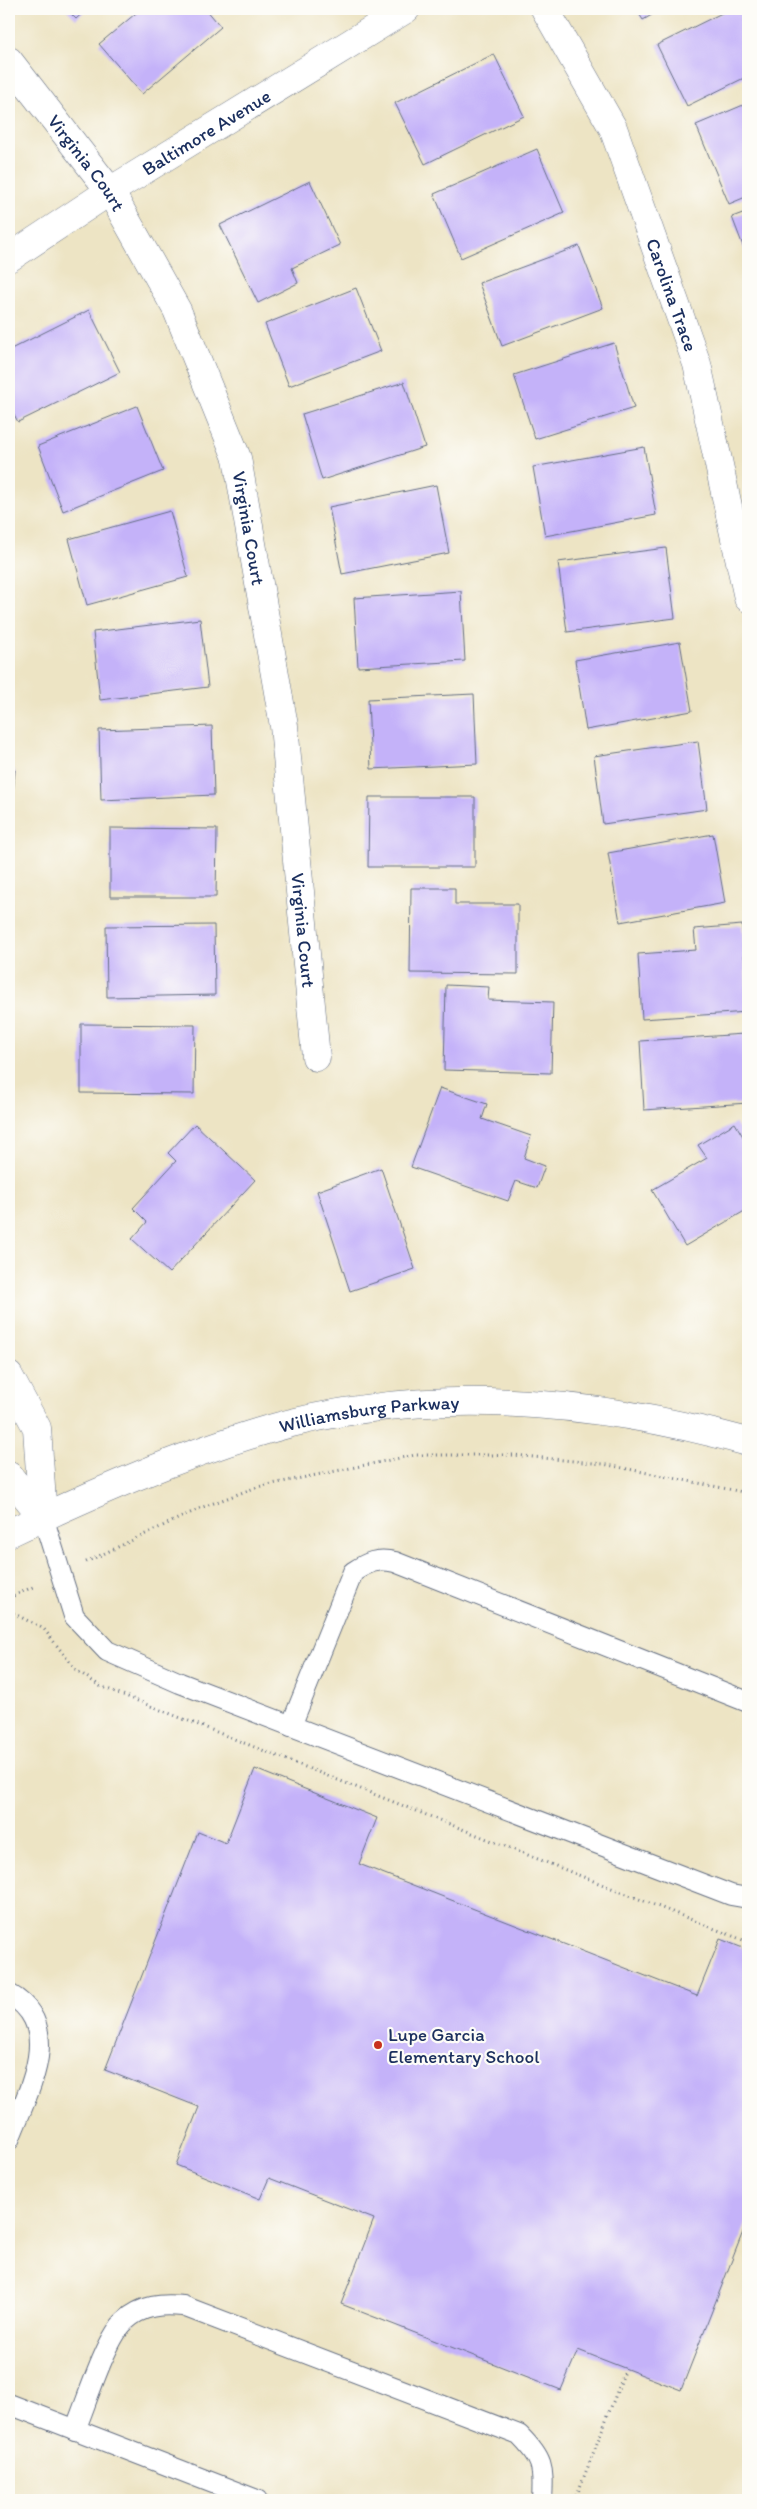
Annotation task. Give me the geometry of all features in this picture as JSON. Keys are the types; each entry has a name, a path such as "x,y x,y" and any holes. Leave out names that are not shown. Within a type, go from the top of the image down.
{"street":[{"name":"Baltimore Avenue","path":"9,258 110,191 406,9"},
{"name":"Carolina Trace","path":"545,9 613,128 697,364 748,598"},
{"name":"Virginia Court","path":"9,61 110,191 177,310 237,458 284,726 316,1058"},
{"path":"9,1376 37,1428 44,1517"},
{"name":"Williamsburg Parkway","path":"9,1533 195,1454 268,1430 335,1415 402,1406 534,1403 624,1413 676,1423 748,1442"},
{"path":"9,1476 44,1517"}],"lane":[{"path":"44,1517 74,1616 107,1651 180,1683 291,1726 731,1895 748,1898"},
{"path":"291,1726 353,1572 368,1562 381,1558 396,1562 748,1702"},
{"path":"9,1994 18,1999 32,2016 40,2037 40,2057 9,2140"},
{"path":"75,2430 110,2344 124,2321 142,2309 161,2304 183,2306 519,2435 536,2452 543,2470 542,2500"},
{"path":"9,2404 257,2500"}],"path":[{"path":"9,1598 203,1507 257,1487 415,1455 514,1456 603,1464 748,1493"},
{"path":"575,2500 625,2371"}],"building":[{"path":"66,9 87,9 76,19"},
{"path":"141,9 206,9 221,27 142,94 99,44"},
{"path":"636,9 662,9 643,20"},
{"path":"730,9 748,9 748,76 687,106 657,45"},
{"path":"494,54 524,116 425,164 395,103"},
{"path":"748,103 748,196 729,204 696,125"},
{"path":"537,149 564,213 461,258 434,194"},
{"path":"310,181 340,245 292,268 298,283 258,303 220,225"},
{"path":"748,211 748,259 732,217"},
{"path":"579,246 603,308 502,346 479,283"},
{"path":"356,288 381,351 289,386 265,324"},
{"path":"89,310 120,372 18,422 9,405 9,350"},
{"path":"614,343 634,408 535,439 514,375"},
{"path":"404,382 425,447 322,480 302,414"},
{"path":"137,406 163,471 63,511 38,446"},
{"path":"644,447 656,515 545,536 533,467"},
{"path":"436,485 449,553 342,574 329,507"},
{"path":"170,511 188,577 87,605 69,539"},
{"path":"666,548 675,618 567,632 558,562"},
{"path":"461,591 465,661 358,667 354,598"},
{"path":"200,619 208,687 100,700 93,632"},
{"path":"680,642 692,711 586,730 575,660"},
{"path":"474,694 477,764 371,769 368,699"},
{"path":"212,726 214,795 101,800 99,730"},
{"path":"698,741 707,809 603,824 594,756"},
{"path":"9,770 15,770 10,833 9,833"},
{"path":"369,797 475,797 475,867 368,867"},
{"path":"110,828 217,829 216,897 110,897"},
{"path":"713,834 725,903 620,922 608,853"},
{"path":"411,888 455,888 455,904 518,904 518,974 410,973"},
{"path":"214,925 215,995 107,997 106,926"},
{"path":"742,925 748,1012 642,1019 638,954 696,950 694,929"},
{"path":"446,985 489,987 488,1000 553,1002 551,1073 444,1070"},
{"path":"81,1024 195,1025 194,1094 81,1093"},
{"path":"744,1034 748,1103 644,1110 640,1041"},
{"path":"440,1088 487,1104 482,1119 531,1136 524,1158 545,1166 537,1188 516,1181 508,1201 411,1167"},
{"path":"735,1123 748,1145 748,1209 685,1246 652,1190 707,1158 698,1145"},
{"path":"195,1124 255,1180 169,1273 132,1239 147,1222 133,1208 176,1161 168,1153"},
{"path":"381,1168 415,1269 350,1291 317,1191"},
{"path":"255,1769 377,1818 359,1864 697,1996 720,1939 748,1950 745,1966 748,1968 748,2219 681,2390 578,2350 561,2390 341,2304 374,2219 269,2178 260,2199 176,2165 199,2107 105,2070 198,1832 226,1843"}],"place":[{"name":"Lupe Garcia Elementary School","path":"378,2045"}]}
